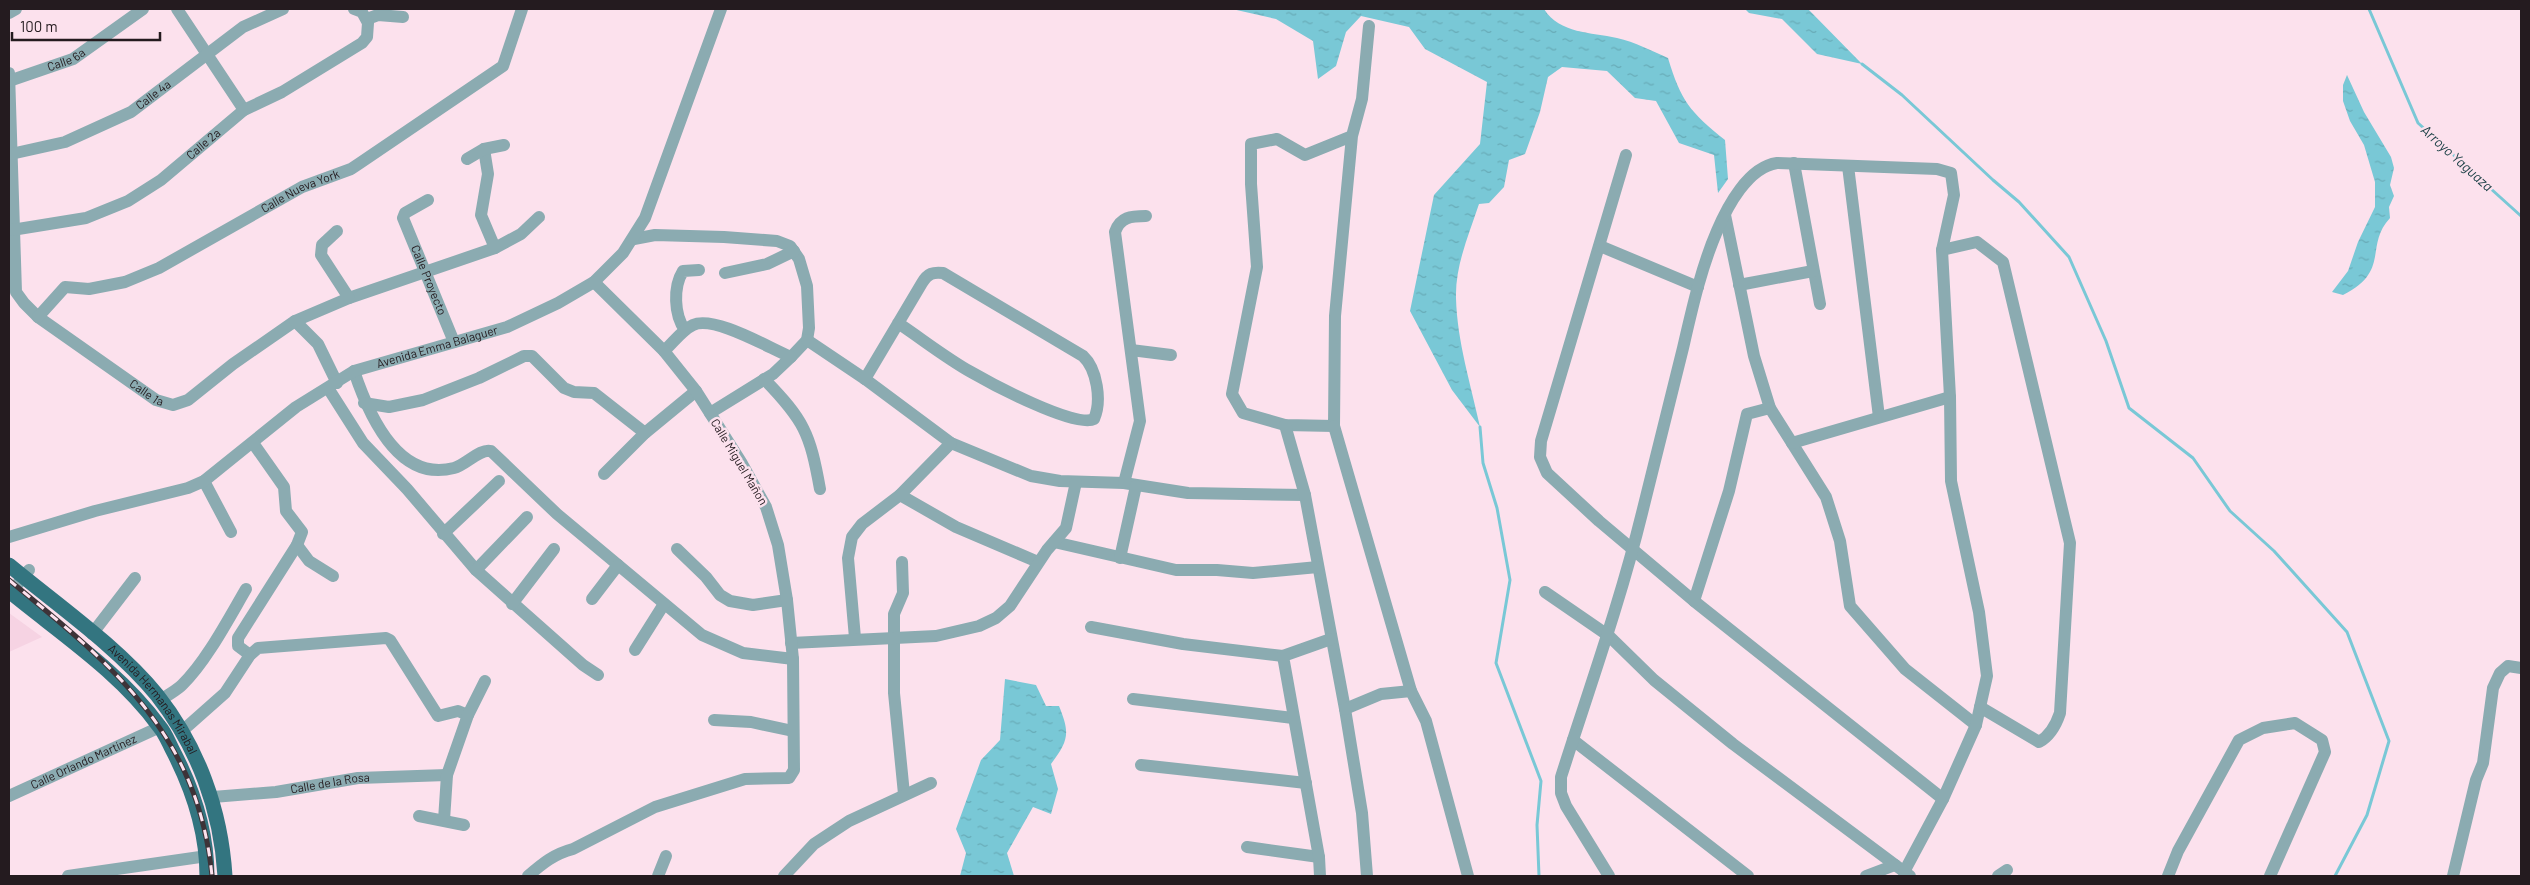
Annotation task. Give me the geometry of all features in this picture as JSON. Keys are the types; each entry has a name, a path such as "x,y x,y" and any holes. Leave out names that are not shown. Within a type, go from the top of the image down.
{"main road":[{"name":"Avenida Hermanas Mirabal","path":"9,565 117,655 160,701 182,732 212,797 229,876"},
{"name":"Avenida Hermanas Mirabal","path":"11,591 118,682 160,727 179,763 201,818 207,856 207,876"}],"street":[{"path":"9,13 16,9"},
{"name":"Calle 6a","path":"9,81 73,59 142,9"},
{"path":"177,9 244,110"},
{"name":"Calle 4a","path":"11,154 64,142 131,112 243,27 283,9"},
{"path":"354,9 362,12 367,18 378,15 403,17"},
{"name":"Calle Nueva York","path":"38,317 65,287 89,289 125,282 159,268 302,187 351,169 503,66 522,9"},
{"name":"Avenida Emma Balaguer","path":"9,537 95,511 188,488 204,481 296,407 354,371 508,327 558,303 594,282 634,239 646,218 721,9"},
{"name":"Calle 2a","path":"12,230 86,218 128,201 161,180 244,110 282,92 362,43 369,29 367,18"},
{"path":"1369,26 1362,99 1352,136 1336,316 1334,426 1411,691 1426,721 1468,876"},
{"name":"Calle 1a","path":"9,74 12,292 38,317 156,400 173,404 188,400 233,364 295,321 349,298 495,248 521,234 539,217"},
{"path":"1334,426 1285,425 1243,413 1232,394 1258,267 1251,184 1251,144 1277,140 1306,155 1352,136"},
{"path":"467,159 484,149 504,145"},
{"path":"484,149 488,174 481,215 495,248"},
{"path":"1626,155 1541,441 1540,456 1547,472 1633,550 1694,601 1943,799"},
{"path":"1794,163 1820,304"},
{"path":"1609,876 1566,806 1561,793 1561,777 1608,636 1633,550 1698,287 1716,233 1725,214 1759,168 1769,164 1794,163 1937,168 1951,173 1954,195 1942,250 1950,397 1951,481 1979,612 1987,676 1976,725 1943,799 1903,871"},
{"path":"1848,166 1879,418"},
{"name":"Calle Proyecto","path":"428,200 406,213 403,218 454,342"},
{"path":"1725,214 1754,356 1770,408 1826,497 1840,541 1850,606 1905,669 1976,725"},
{"path":"1120,558 1140,421 1115,232 1122,220 1130,216 1146,216"},
{"path":"337,231 322,245 320,255 349,298"},
{"path":"634,239 655,235 760,239 784,243 794,251 803,270 807,286 807,340 782,367 710,413"},
{"path":"1942,250 1977,242 2003,262 2070,543 2060,714 2057,723 2045,739 2039,742 1980,707"},
{"path":"1600,246 1698,287"},
{"path":"725,273 767,264 794,251"},
{"path":"686,330 680,324 676,305 680,278 683,271 699,270"},
{"path":"1739,285 1813,271"},
{"path":"865,379 898,323 926,277 936,272 950,276 1083,356 1089,362 1095,379 1097,401 1094,419 1087,421 1070,417 1010,392 970,371 898,323"},
{"name":"Calle Miguel Mañon","path":"528,876 547,859 558,853 573,849 655,807 744,779 789,778 793,774 793,659 787,600 778,545 766,506 696,391 664,351 594,282"},
{"path":"295,321 318,344 332,385 363,443 407,489 443,534 476,570 582,666 598,675"},
{"path":"664,351 695,324 711,323 790,357"},
{"path":"807,340 865,379 951,443 1032,476 1076,482 1130,484 1188,494 1305,495"},
{"path":"1131,350 1171,355"},
{"path":"364,403 389,407 417,401 479,378 524,356 532,356 564,388 574,392 594,393 645,433"},
{"path":"354,371 364,403 373,422 407,460 418,467 430,470 455,468 471,461 482,451 491,451 557,514 702,635 743,653 793,659"},
{"path":"764,379 802,422 810,444 820,489"},
{"path":"604,474 645,433 696,391"},
{"path":"1792,443 1950,397"},
{"path":"1694,601 1729,491 1747,414 1770,408"},
{"path":"1285,425 1305,495 1345,709 1362,813 1368,876"},
{"path":"250,655 238,646 238,638 254,616 297,545 302,532 286,510 284,488 253,443"},
{"path":"855,638 848,558 852,537 862,524 900,494 951,443"},
{"path":"204,481 231,532"},
{"path":"443,534 500,481"},
{"path":"791,643 855,638 936,636 979,626 996,618 1015,599 1038,562 1066,528 1076,482"},
{"path":"900,494 956,527 1038,562"},
{"path":"476,570 527,517"},
{"path":"1054,542 1176,570 1217,570 1253,573 1318,567"},
{"path":"297,545 309,561 333,576"},
{"path":"512,604 554,549"},
{"path":"677,549 706,577 720,595 730,601 753,605 787,600"},
{"path":"902,562 902,593 894,614 896,638 894,694 904,794"},
{"path":"592,599 618,565"},
{"path":"11,591 29,570"},
{"path":"92,634 135,578"},
{"path":"160,701 182,684 201,660 217,639 246,589"},
{"path":"1545,592 1608,636 1661,686 1903,871"},
{"path":"635,650 664,604"},
{"path":"1091,627 1183,644 1283,656 1331,639"},
{"path":"182,732 225,693 250,655 260,648 387,638 438,716 458,711 468,716"},
{"path":"1283,656 1319,857 1320,876"},
{"path":"2453,876 2476,780 2483,763 2492,688 2500,672 2508,666 2521,668"},
{"path":"444,820 447,775 468,716 485,681"},
{"path":"1345,709 1381,694 1411,691"},
{"path":"1133,699 1293,718"},
{"path":"714,720 751,722 793,731"},
{"path":"2168,876 2178,851 2239,740 2263,728 2295,723 2322,740 2325,752 2270,876"},
{"name":"Calle Orlando Martínez","path":"9,796 160,727"},
{"path":"1573,740 1748,876"},
{"path":"1141,765 1306,782"},
{"name":"Calle de la Rosa","path":"212,797 276,792 358,778 447,775"},
{"path":"784,876 814,844 849,822 904,794 931,783"},
{"path":"419,816 464,825"},
{"path":"1248,847 1319,857"},
{"path":"68,876 207,856"},
{"path":"658,876 666,856"},
{"path":"1866,876 1903,871"}],"shaded area":[{"path":"9,613 42,637 9,652"}],"water":[{"path":"1232,9 1544,9 1558,23 1567,28 1624,40 1668,58 1677,85 1688,105 1725,140 1728,179 1718,193 1714,155 1679,143 1656,101 1635,98 1607,71 1562,67 1548,77 1540,112 1525,154 1509,160 1504,187 1489,203 1479,204 1463,250 1458,274 1456,298 1459,330 1480,427 1452,390 1410,311 1434,195 1480,144 1487,82 1425,49 1409,27 1361,16 1346,32 1336,66 1318,79 1313,41 1276,19"},
{"path":"1745,9 1808,9 1862,64 1817,54 1782,19 1749,13"},
{"path":"2347,75 2364,112 2391,157 2394,168 2390,185 2394,196 2389,207 2390,218 2382,228 2378,238 2375,258 2367,277 2358,286 2343,295 2332,292 2348,271 2358,242 2375,207 2375,182 2364,145 2350,121 2343,101 2343,85"},
{"path":"1005,679 1036,685 1046,706 1059,706 1065,723 1066,736 1061,749 1051,764 1058,789 1051,814 1033,807 1007,853 1014,876 960,876 966,853 956,829 981,760 1000,740"}],"waterway":[{"name":"Arroyo Yaguaza","path":"2369,9 2418,123 2521,216"},
{"path":"1862,64 1902,95 2019,202 2069,257 2106,341 2129,408 2193,458 2230,511 2274,551 2347,632 2389,741 2367,815 2335,876"},
{"path":"1480,427 1483,463 1497,508 1510,580 1496,663 1541,781 1537,825 1539,876"}],"railway":[{"path":"9,580 47,611 115,673 144,706 169,742 189,781 203,826 212,876"}]}
